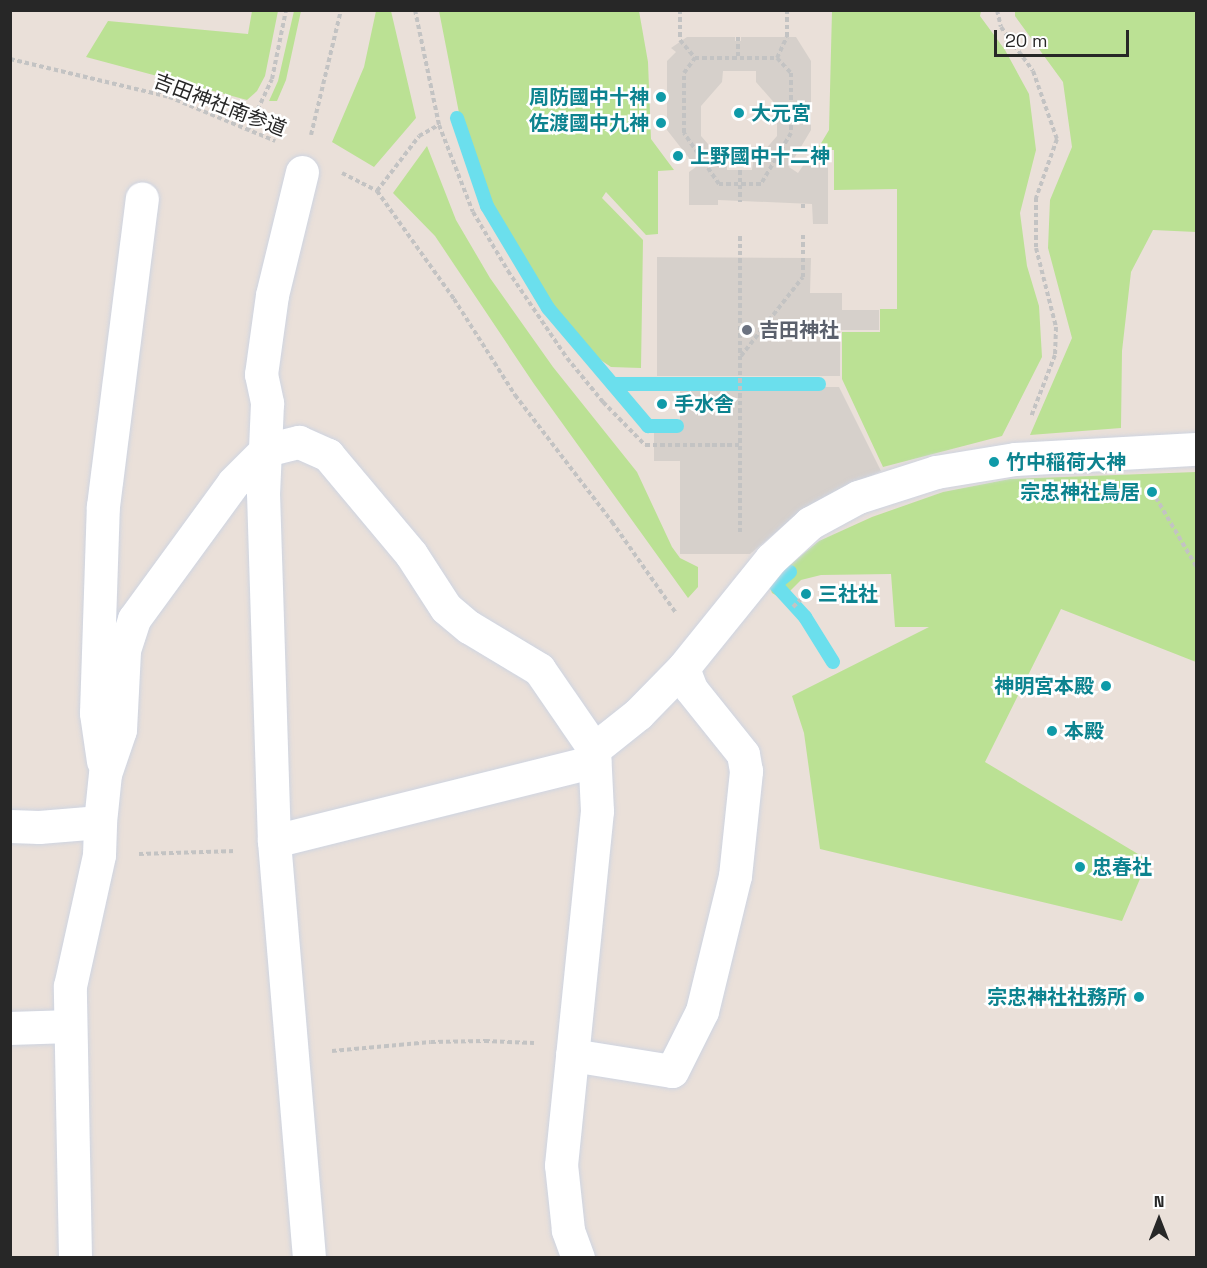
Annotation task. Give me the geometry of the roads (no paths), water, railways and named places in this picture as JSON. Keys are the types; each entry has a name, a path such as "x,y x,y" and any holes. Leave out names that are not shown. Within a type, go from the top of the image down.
{"street":[{"path":"306,158 272,295 261,374 267,403 263,493 274,841 309,1257"},
{"path":"105,774 96,713 103,506 142,198"},
{"path":"75,1257 70,986 99,855 105,774 120,730 124,651 134,619 233,483 266,450 299,442 328,455 411,554 446,608 469,627 539,669 594,755 597,811 561,1165 568,1230 578,1257"},
{"path":"274,841 594,755 638,714 691,657 771,559 810,524 858,497 936,472 1015,459 1197,449"},
{"path":"573,1051 672,1071 702,1011 735,876 746,771 743,754 691,689 691,657"},
{"path":"10,826 39,827 100,822"},
{"path":"10,1028 70,1026"}],"waterway":[{"path":"457,118 487,206 548,308 648,426 677,426"},
{"path":"613,384 819,384"},
{"path":"790,572 775,584 805,617 833,662"}],"place":[{"name":"周防國中十神","path":"661,97"},
{"name":"大元宮","path":"739,113"},
{"name":"佐渡國中九神","path":"661,123"},
{"name":"上野國中十二神","path":"678,156"},
{"name":"吉田神社","path":"747,330"},
{"name":"手水舎","path":"662,404"},
{"name":"竹中稲荷大神","path":"994,462"},
{"name":"宗忠神社鳥居","path":"1152,492"},
{"name":"三社社","path":"806,594"},
{"name":"神明宮本殿","path":"1106,686"},
{"name":"本殿","path":"1052,731"},
{"name":"忠春社","path":"1080,867"},
{"name":"宗忠神社社務所","path":"1139,997"}]}
